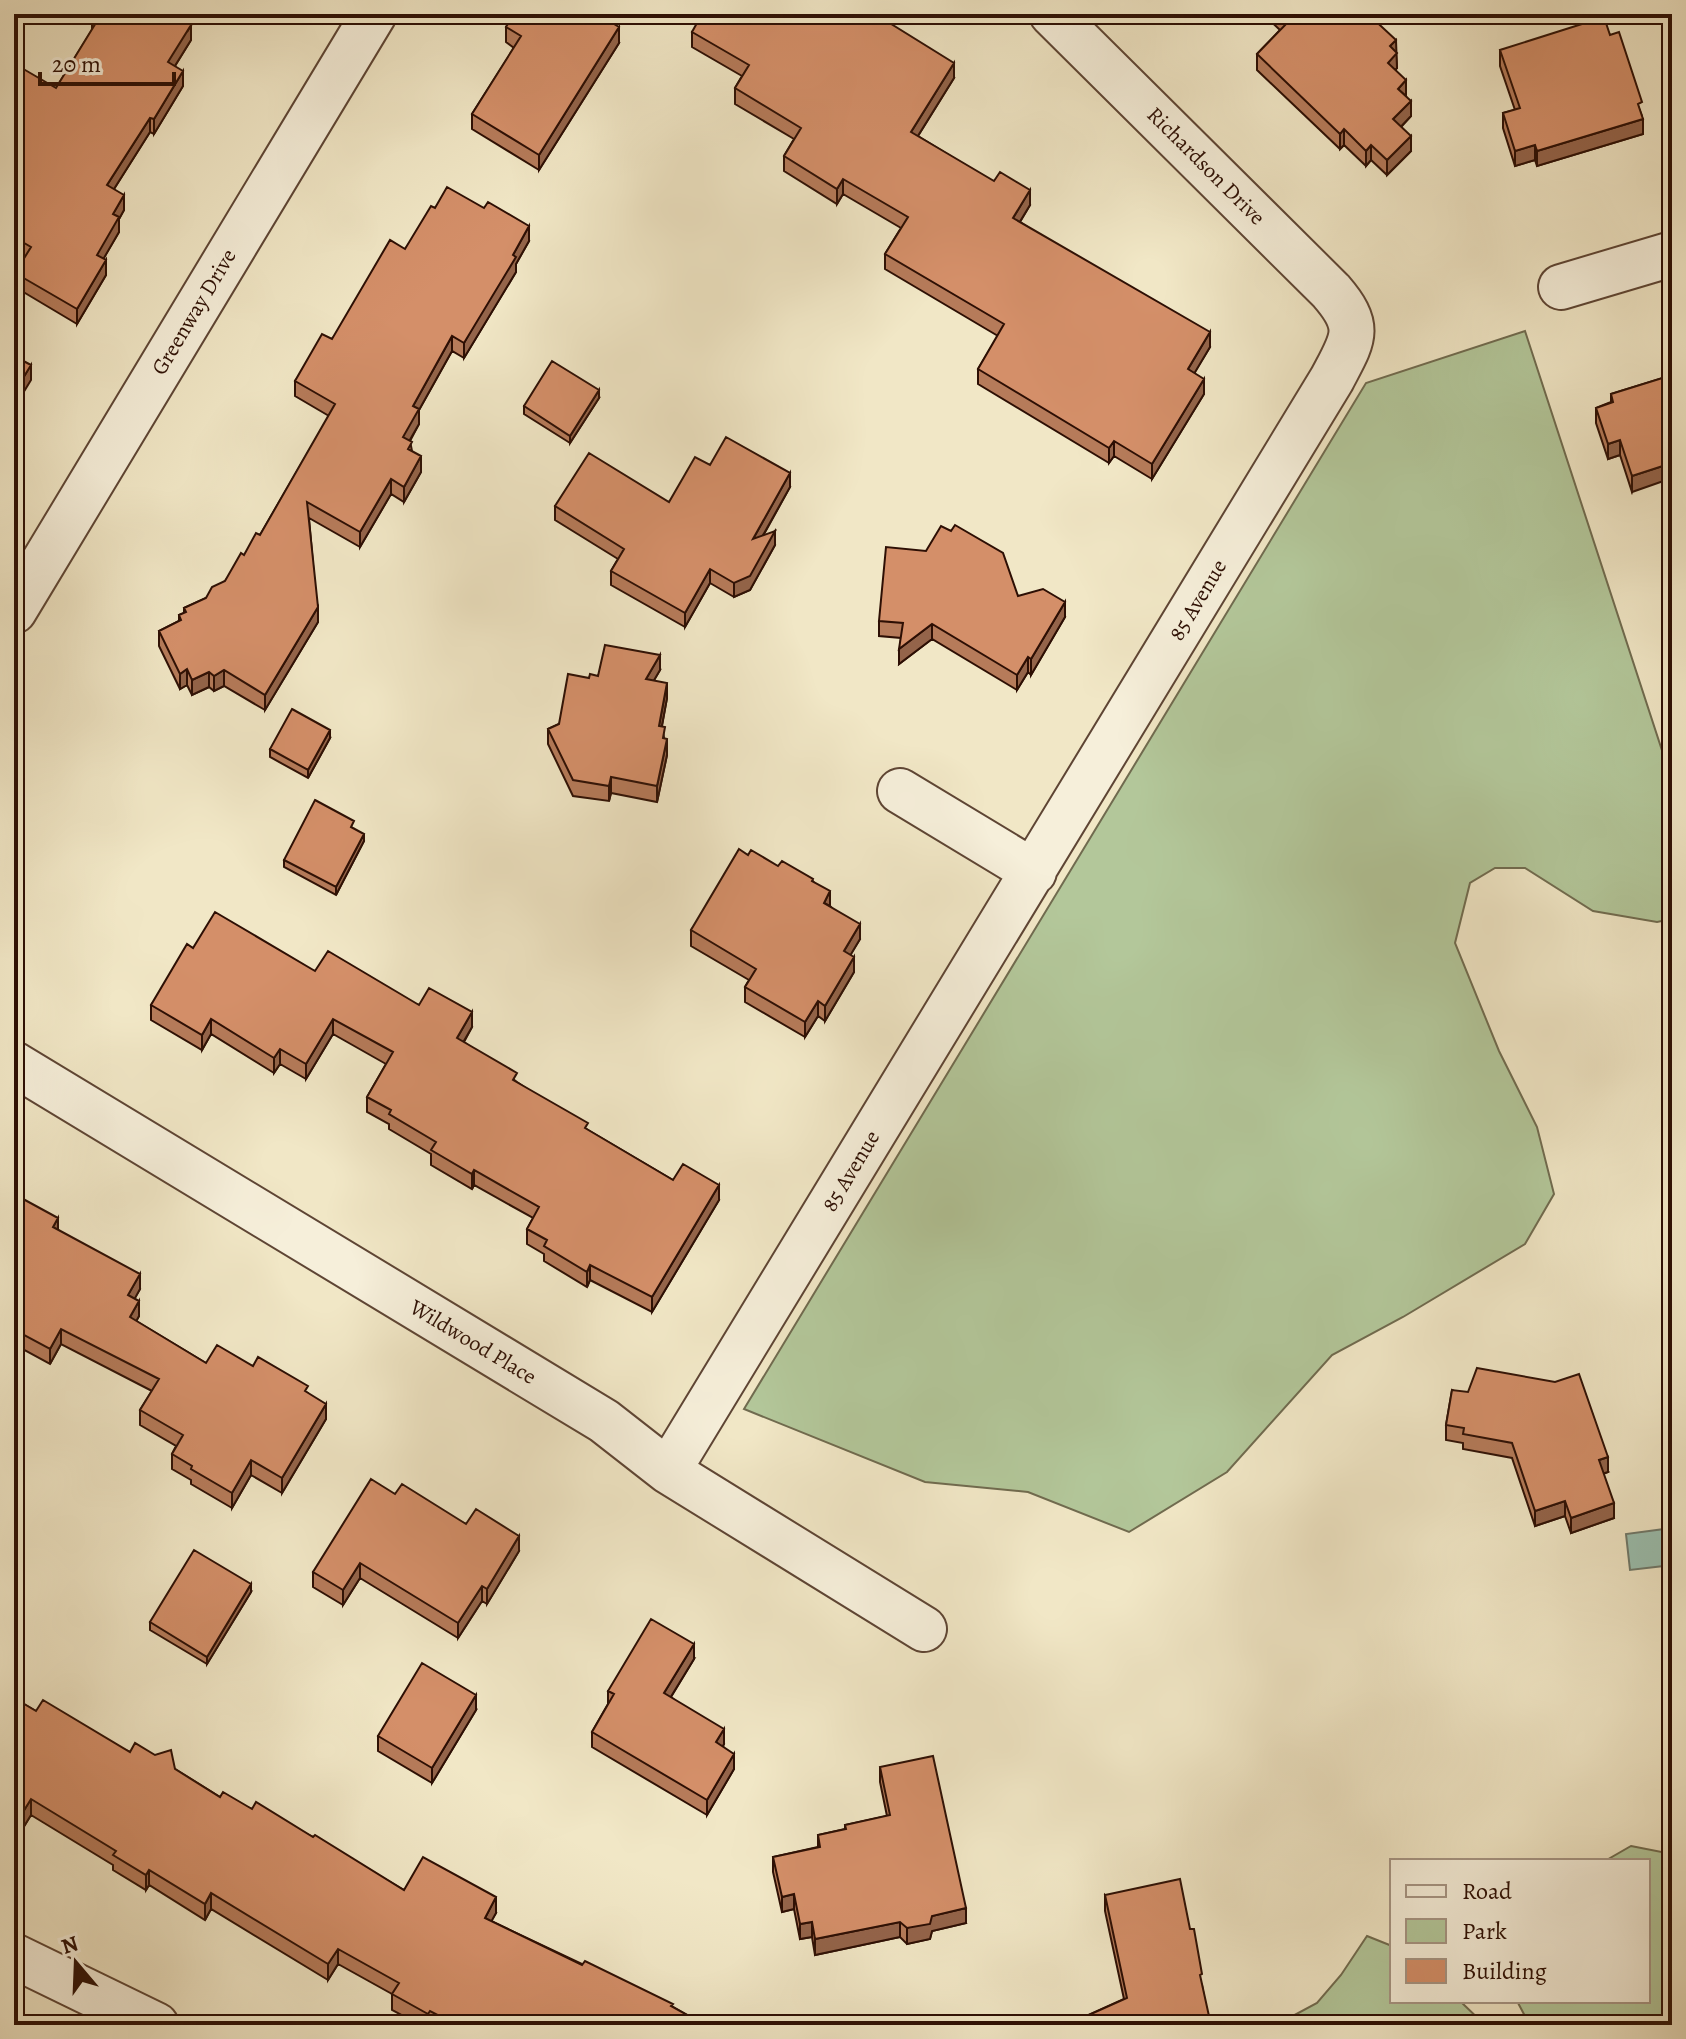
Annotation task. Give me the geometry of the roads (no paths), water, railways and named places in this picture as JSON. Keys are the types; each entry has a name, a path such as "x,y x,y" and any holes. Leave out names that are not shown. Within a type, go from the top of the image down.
{"street":[{"name":"Greenway Drive","path":"14,611 374,14"},
{"name":"Richardson Drive","path":"1052,14 1315,273 1346,309 1352,324"},
{"path":"1561,287 1672,254"},
{"name":"85 Avenue","path":"668,1471 1332,379 1350,339 1352,324"},
{"path":"900,791 1034,872"},
{"name":"Wildwood Place","path":"14,1064 604,1421 668,1471 924,1629"},
{"path":"14,1956 156,2025"}]}
